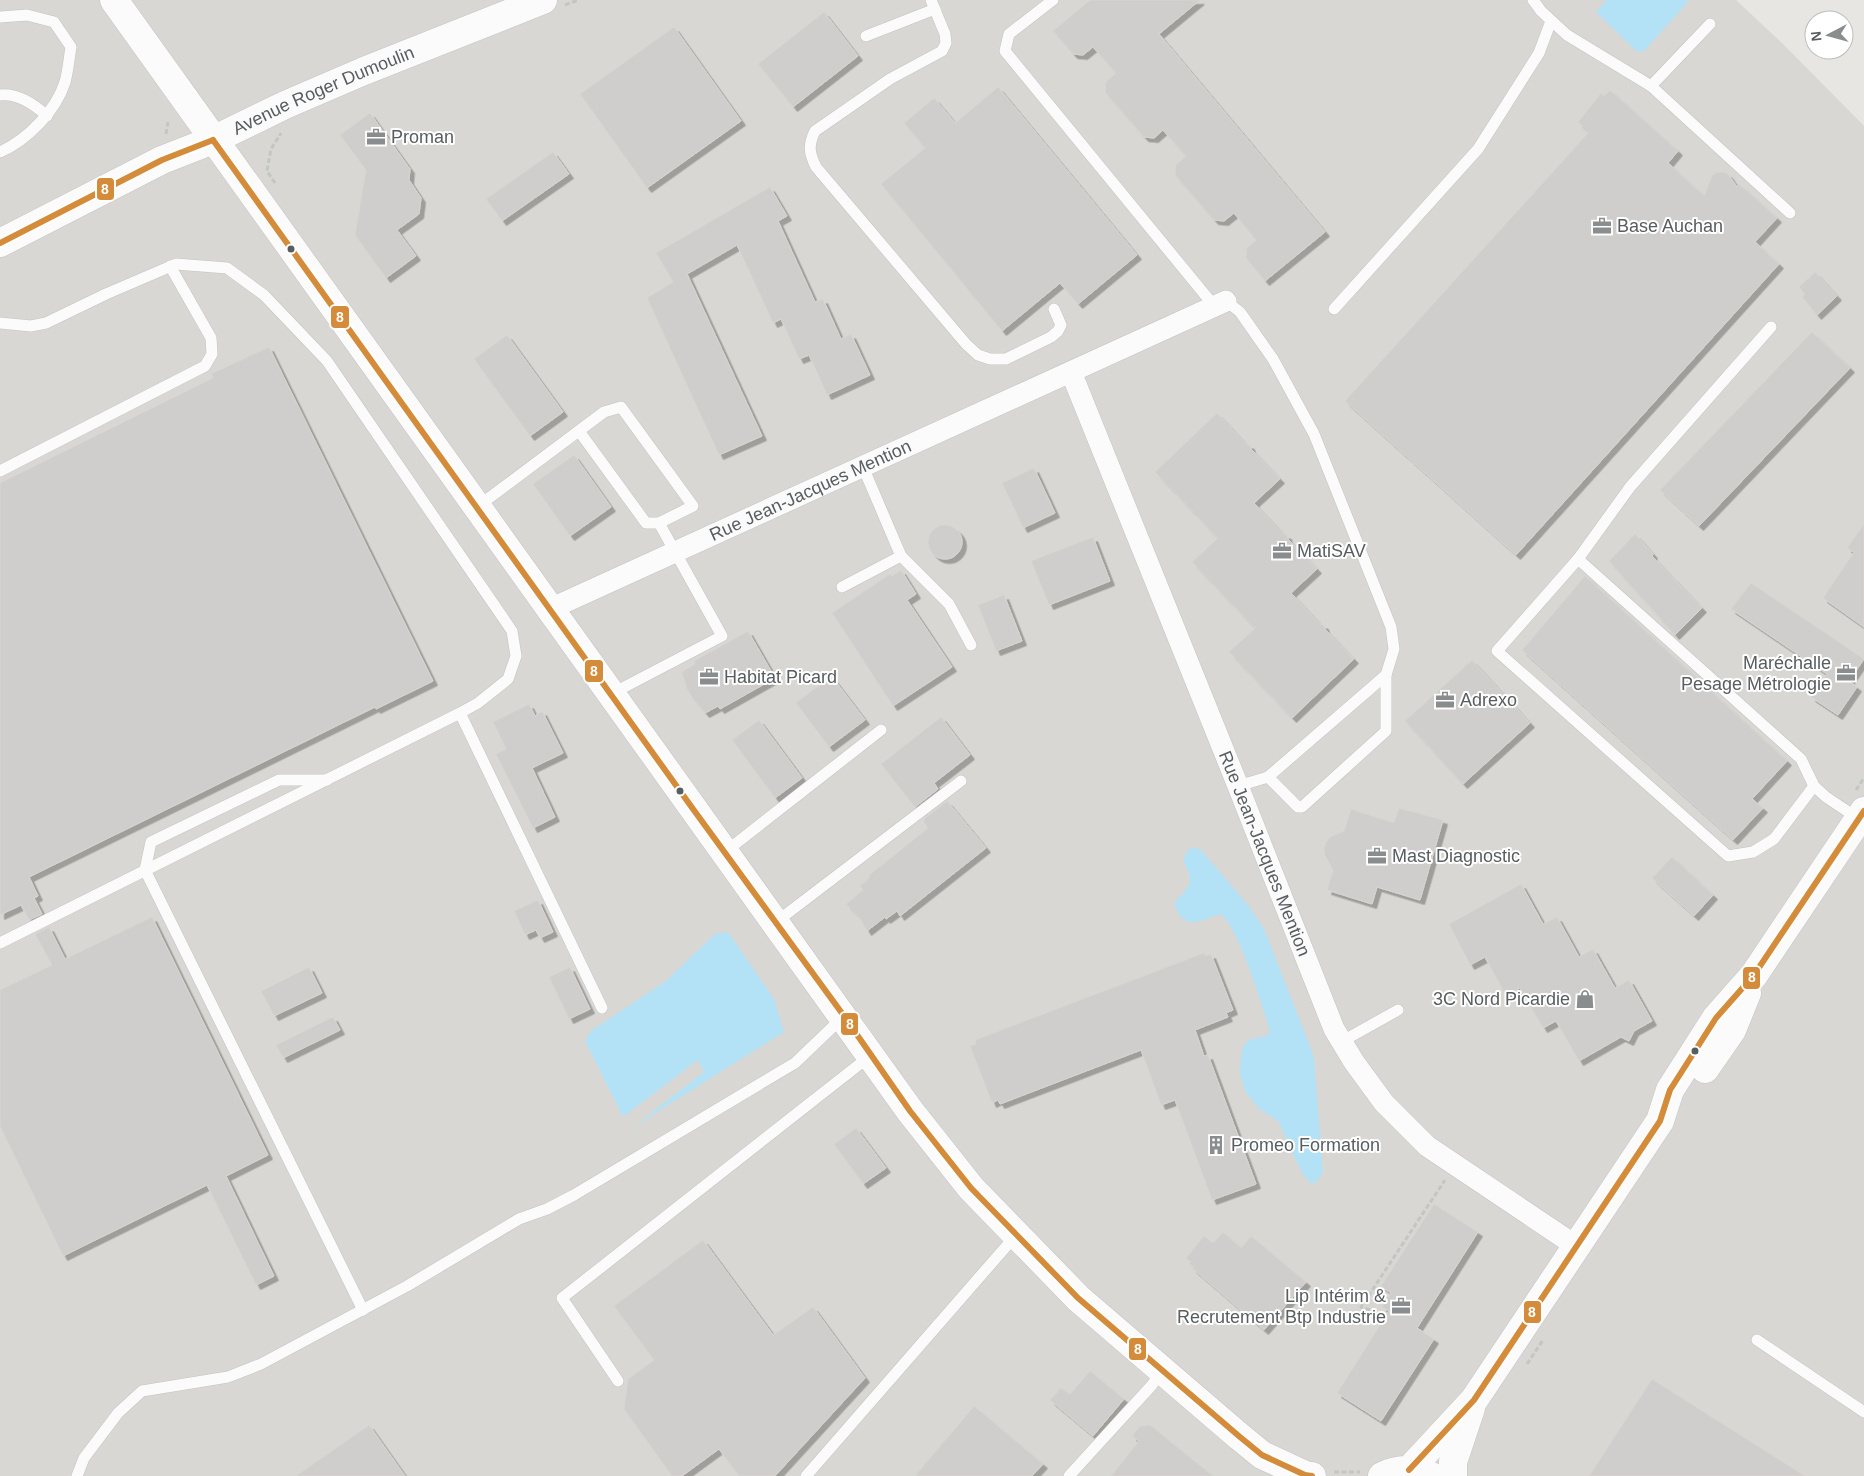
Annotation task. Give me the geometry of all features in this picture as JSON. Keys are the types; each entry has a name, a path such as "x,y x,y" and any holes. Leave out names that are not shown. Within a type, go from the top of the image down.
{"street":[{"path":"114,0 724,852 872,1055 910,1111 971,1188 1078,1298 1262,1455 1314,1475"},
{"name":"Avenue Roger Dumoulin","path":"0,242 162,160 213,140 285,105 543,0"},
{"name":"Rue Jean-Jacques Mention","path":"550,609 1221,304"},
{"name":"Rue Jean-Jacques Mention","path":"1071,372 1334,1029 1341,1042 1384,1103 1427,1146 1576,1246"},
{"path":"1374,1475 1398,1470 1420,1473 1474,1400 1660,1121 1684,1100 1732,1030 1754,976 1861,815"},
{"path":"1454,1476 1453,1462 1474,1400"}],"lane":[{"path":"1053,0 1009,34 1005,51 1221,304 1240,312 1274,359 1314,434 1391,627 1394,649 1386,675 1386,731 1302,807 1298,807 1268,777"},
{"path":"1533,0 1551,21 1567,35 1651,86 1790,213"},
{"path":"866,36 933,4 945,34 946,43 942,51 890,78 815,131 810,142 810,154 816,167 966,344 978,355 990,359 1006,358 1051,337 1058,331 1061,325 1054,309"},
{"path":"0,17 27,15 54,22 71,47 65,83 47,116 13,147 0,152"},
{"path":"1334,309 1478,149 1538,53 1551,21"},
{"path":"1651,86 1710,24"},
{"path":"0,95 6,94 31,103 47,116"},
{"path":"0,323 31,326 46,323 106,294 176,264 227,268 264,295 327,361 512,631 516,656 508,679 478,703 0,943"},
{"path":"0,471 205,366 212,354 211,338 170,266"},
{"path":"1771,327 1630,487 1578,559 1497,651 1728,856 1753,852 1774,839 1814,786"},
{"path":"477,507 604,412 621,407 693,506 659,523 646,523 579,431"},
{"path":"862,467 901,556 949,604 971,645"},
{"path":"611,694 722,636 659,523"},
{"path":"842,587 901,556"},
{"path":"1578,559 1801,759 1814,786 1826,797 1861,815"},
{"path":"1238,786 1268,777 1386,675"},
{"path":"460,713 602,1008"},
{"path":"724,852 881,730"},
{"path":"326,780 279,780 151,842 145,870 363,1310"},
{"path":"776,922 962,781"},
{"path":"1341,1042 1398,1010"},
{"path":"77,1476 84,1458 118,1413 142,1391 228,1377 261,1364 363,1310 519,1220 547,1209 574,1195 795,1063 844,1016"},
{"path":"618,1381 562,1298 872,1055"},
{"path":"806,1476 1017,1234"},
{"path":"1757,1340 1864,1412"},
{"path":"1069,1476 1152,1385 1163,1369"}],"path":[{"path":"278,187 267,171 271,149 282,132 280,125"},
{"path":"1370,1310 1361,1307 1455,1164"},
{"path":"1314,1475 1361,1472 1374,1475"}],"shaded area":[{"path":"0,0 1736,0 1784,45 1864,126 1864,1476 0,1476"}],"water":[{"path":"1607,0 1687,0 1687,3 1644,51 1636,51 1596,12"},
{"path":"1192,847 1201,850 1248,905 1264,929 1310,1046 1314,1058 1323,1172 1316,1183 1310,1183 1302,1173 1278,1121 1259,1109 1245,1091 1240,1074 1243,1046 1251,1039 1267,1036 1270,1030 1249,967 1234,933 1220,914 1199,921 1187,921 1182,918 1174,903 1190,883 1184,860 1187,852"},
{"path":"728,932 774,999 784,1032 633,1127 704,1072 698,1060 623,1117 585,1041 591,1031 666,981 715,934"}],"building":[{"path":"1090,0 1200,0 1159,34 1325,232 1265,281 1246,258 1247,248 1256,240 1234,213 1224,221 1214,220 1175,175 1176,165 1186,156 1163,130 1154,138 1144,137 1105,92 1106,82 1116,73 1093,47 1083,55 1073,54 1053,31"},
{"path":"824,12 858,56 793,107 758,64"},
{"path":"674,27 741,121 647,188 580,94"},
{"path":"998,87 1137,255 1078,304 1060,283 1002,331 881,184 925,148 904,123 934,98 955,123"},
{"path":"1610,90 1678,151 1668,163 1704,196 1712,176 1723,172 1728,174 1737,187 1739,184 1777,218 1755,242 1779,264 1516,555 1345,401 1589,132 1578,122 1601,93 1604,96"},
{"path":"370,113 410,169 409,180 421,198 419,214 397,230 416,256 386,278 355,235 366,170 340,135"},
{"path":"553,152 569,174 502,221 486,199"},
{"path":"770,187 787,216 778,221 815,302 823,299 841,339 851,334 870,375 827,395 809,355 799,359 781,319 773,323 737,245 687,274 762,436 719,455 647,298 673,282 656,253"},
{"path":"1815,272 1837,296 1817,315 1802,297 1805,294 1799,287"},
{"path":"1812,332 1850,368 1699,526 1660,490"},
{"path":"507,335 563,412 530,436 474,359"},
{"path":"269,347 433,681 376,709 375,707 29,877 38,896 34,898 42,914 29,920 21,905 0,915 0,483 213,378 211,374"},
{"path":"1217,413 1246,444 1250,445 1251,449 1280,479 1254,503 1283,534 1287,535 1288,539 1317,569 1291,593 1320,624 1324,625 1325,629 1354,659 1292,718 1229,652 1255,628 1192,562 1218,538 1155,472"},
{"path":"574,455 611,507 570,536 533,484"},
{"path":"1034,468 1055,513 1023,528 1002,483"},
{"path":"1864,524 1864,627 1823,598 1854,552 1847,548"},
{"path":"945,525 957,530 962,542 957,554 945,559 933,554 928,542 933,530"},
{"path":"1635,534 1653,554 1652,556 1702,608 1675,635 1609,561"},
{"path":"1093,537 1110,581 1049,605 1031,561"},
{"path":"901,570 916,594 907,600 952,667 893,706 832,613 890,574 892,576"},
{"path":"1585,576 1787,761 1752,799 1763,808 1733,840 1522,650"},
{"path":"1751,583 1864,659 1849,681 1857,687 1838,715 1811,697 1827,674 1731,609"},
{"path":"1004,595 1022,641 996,651 978,605"},
{"path":"748,631 775,678 720,709 718,706 705,713 687,689 682,672 695,664 694,661"},
{"path":"1472,660 1530,723 1463,784 1405,721"},
{"path":"833,678 865,720 829,747 796,703 818,686"},
{"path":"529,704 535,716 542,711 563,753 532,768 555,817 533,828 496,754 506,749 493,722"},
{"path":"941,717 970,755 934,783 938,789 915,807 881,764"},
{"path":"759,720 802,778 775,798 732,740"},
{"path":"947,801 986,848 900,916 897,911 886,919 885,917 867,931 859,917 846,904 863,890 860,886 870,877 868,876 928,828 923,821 924,819"},
{"path":"1399,808 1443,820 1420,900 1377,887 1372,904 1327,890 1333,870 1325,856 1324,849 1330,837 1344,831 1351,809 1394,823"},
{"path":"1672,857 1713,895 1694,916 1652,878"},
{"path":"1521,884 1543,924 1557,917 1579,957 1593,949 1615,988 1629,980 1652,1021 1634,1031 1629,1041 1621,1037 1579,1061 1556,1021 1543,1028 1520,988 1506,996 1485,957 1470,965 1449,924"},
{"path":"538,900 553,932 540,938 536,930 525,935 514,911"},
{"path":"152,917 268,1155 226,1176 274,1276 256,1285 207,1185 63,1256 0,1126 0,990 52,965 35,934 49,927 65,959"},
{"path":"1204,953 1205,956 1211,954 1233,1010 1226,1013 1228,1017 1195,1030 1204,1056 1208,1055 1256,1184 1212,1200 1175,1100 1161,1105 1141,1050 1000,1104 998,1100 992,1103 970,1046 976,1044 975,1040"},
{"path":"309,967 322,993 274,1016 261,991"},
{"path":"570,967 590,1009 569,1019 549,977"},
{"path":"333,1017 340,1030 283,1058 276,1045"},
{"path":"856,1128 886,1168 863,1184 834,1144"},
{"path":"1434,1204 1478,1232 1417,1328 1434,1339 1381,1421 1337,1393 1389,1311 1382,1307 1391,1293 1381,1286"},
{"path":"1223,1232 1241,1248 1251,1236 1306,1282 1264,1330 1192,1268 1194,1265 1186,1258 1204,1236 1213,1243"},
{"path":"703,1240 773,1335 813,1307 865,1378 775,1476 739,1476 719,1449 682,1476 672,1476 624,1409 628,1379 654,1360 614,1306"},
{"path":"1090,1371 1124,1399 1093,1436 1050,1400 1061,1388 1070,1394"},
{"path":"1652,1379 1805,1476 1589,1476"},
{"path":"974,1406 1043,1464 1032,1476 915,1476"},
{"path":"369,1425 405,1476 296,1476"},
{"path":"1150,1425 1213,1476 1111,1476 1139,1441 1132,1436 1140,1426"}],"transit line":[{"name":"8","path":"213,140 693,809 844,1016 910,1111 971,1188 1078,1298 1240,1437 1262,1455 1305,1475 1312,1476"},
{"name":"8","path":"0,243 162,160 213,140"},
{"name":"8","path":"1409,1470 1474,1400 1660,1121 1670,1090 1716,1018 1754,975 1864,811"}],"place":[{"name":"Proman","path":"376,137"},
{"name":"Base Auchan","path":"1602,226"},
{"name":"MatiSAV","path":"1282,551"},
{"name":"Maréchalle Pesage Métrologie","path":"1846,673"},
{"name":"Habitat Picard","path":"709,677"},
{"name":"Adrexo","path":"1445,700"},
{"name":"Mast Diagnostic","path":"1377,856"},
{"name":"3C Nord Picardie","path":"1585,999"},
{"name":"Promeo Formation","path":"1216,1145"},
{"name":"Lip Intérim & Recrutement Btp Industrie","path":"1401,1306"}]}
